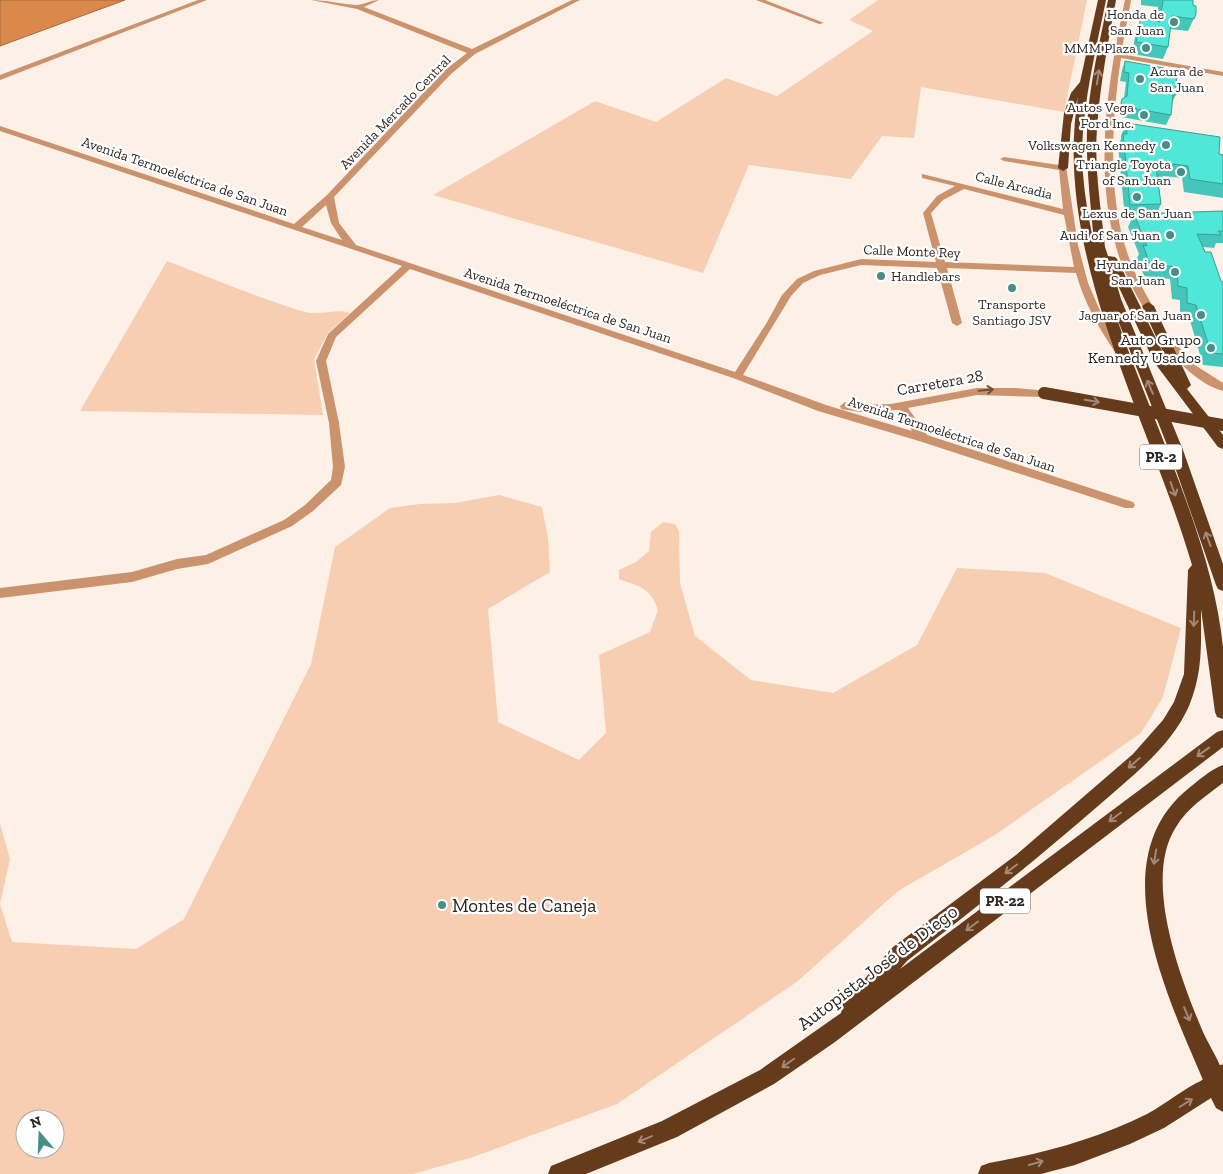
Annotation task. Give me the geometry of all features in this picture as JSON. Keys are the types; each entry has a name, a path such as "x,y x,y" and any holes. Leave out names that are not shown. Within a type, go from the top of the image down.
{"highway":[{"name":"PR-2","path":"1104,0 1086,80 1079,127 1077,170 1082,213 1093,265 1196,553 1209,605 1223,712"},
{"name":"PR-2","path":"1104,0 1092,130 1092,165 1100,247 1115,299 1176,450 1223,585"},
{"path":"1063,168 1074,92 1086,80"},
{"path":"1100,247 1110,256 1160,362 1223,444"},
{"path":"1148,306 1182,378 1191,403"},
{"path":"1044,393 1223,425"},
{"path":"828,1035 900,954 1022,861 1139,759 1169,725 1180,705 1192,674 1196,553"},
{"name":"Autopista José de Diego","path":"559,1174 668,1129 767,1077 828,1035 1223,737"},
{"path":"1214,1095 1157,924 1154,898 1154,868 1157,846 1165,826 1187,800 1223,774"},
{"path":"989,1174 1085,1150 1150,1125 1214,1095 1223,1074"}],"street":[{"path":"0,78 204,0"},
{"path":"314,0 358,8 472,52"},
{"path":"358,8 376,0"},
{"name":"Avenida Mercado Central","path":"295,228 330,197 448,72 472,52 577,0"},
{"path":"759,0 821,23"},
{"path":"1128,0 1116,55 1108,131 1109,175 1127,266 1148,306 1178,355 1202,376 1223,388"},
{"path":"1116,55 1223,74"},
{"name":"Avenida Termoeléctrica de San Juan","path":"0,128 784,392 822,408 923,438 1129,505"},
{"path":"1004,159 1063,168 1068,214 1080,270 1098,318 1126,361"},
{"path":"926,176 962,186"},
{"name":"Calle Arcadia","path":"957,323 927,213 940,198 962,186 1068,214"},
{"path":"330,197 330,215 334,225 341,235 360,250"},
{"name":"Calle Monte Rey","path":"737,376 771,324 787,295 800,281 817,273 861,262 1080,270"},
{"path":"0,594 132,577 178,564 208,559 288,523 309,508 337,482 339,467 334,423 321,361 332,336 408,266"},
{"name":"Carretera 28","path":"784,392 860,410 902,405 965,392 999,389 1044,393"},
{"path":"902,405 923,438"}],"shaded area":[{"path":"0,0 125,0 0,46"},
{"path":"878,0 1087,0 1064,112 921,87 914,138 882,136 851,179 749,165 703,273 433,195 595,101 656,122 726,78 777,96 873,31 849,20"},
{"path":"167,261 305,312 340,311 350,313 328,333 314,359 323,415 80,411"},
{"path":"499,495 542,507 548,538 550,572 488,609 498,722 579,760 606,733 599,655 650,632 658,610 648,592 619,579 619,570 636,562 649,551 651,532 663,522 675,524 679,531 680,583 695,636 751,680 833,693 917,645 957,568 1045,573 1181,628 1163,697 1141,733 995,835 898,891 798,981 617,1104 473,1157 413,1174 0,1174 0,904 12,942 136,949 184,919 311,664 335,547 390,508 420,504 455,503"},
{"path":"0,824 10,859 0,904"}],"building":[{"path":"1163,0 1193,0 1193,5 1196,6 1194,19 1172,16 1168,47 1136,42 1141,18 1160,22"},
{"path":"1125,61 1164,68 1164,73 1177,75 1171,115 1125,107 1121,103 1122,99 1127,96 1129,73 1124,72"},
{"path":"1126,123 1220,137 1219,154 1223,155 1223,184 1190,179 1188,166 1166,163 1166,169 1156,167 1161,204 1130,205 1123,134 1127,134"},
{"path":"1223,211 1223,231 1218,231 1221,235 1197,234 1205,252 1211,252 1223,282 1223,354 1211,353 1196,305 1187,303 1187,288 1178,286 1177,267 1150,264 1143,245 1147,246 1134,214"}],"place":[{"name":"Honda de San Juan","path":"1174,22"},
{"name":"MMM Plaza","path":"1146,48"},
{"name":"Acura de San Juan","path":"1140,79"},
{"name":"Autos Vega Ford Inc.","path":"1144,115"},
{"name":"Volkswagen Kennedy","path":"1166,145"},
{"name":"Triangle Toyota of San Juan","path":"1181,172"},
{"name":"Lexus de San Juan","path":"1137,197"},
{"name":"Audi of San Juan","path":"1170,235"},
{"name":"Hyundai de San Juan","path":"1175,272"},
{"name":"Handlebars","path":"881,276"},
{"name":"Transporte Santiago JSV","path":"1012,288"},
{"name":"Jaguar of San Juan","path":"1201,315"},
{"name":"Auto Grupo Kennedy Usados","path":"1211,348"},
{"name":"Montes de Caneja","path":"442,905"}]}
